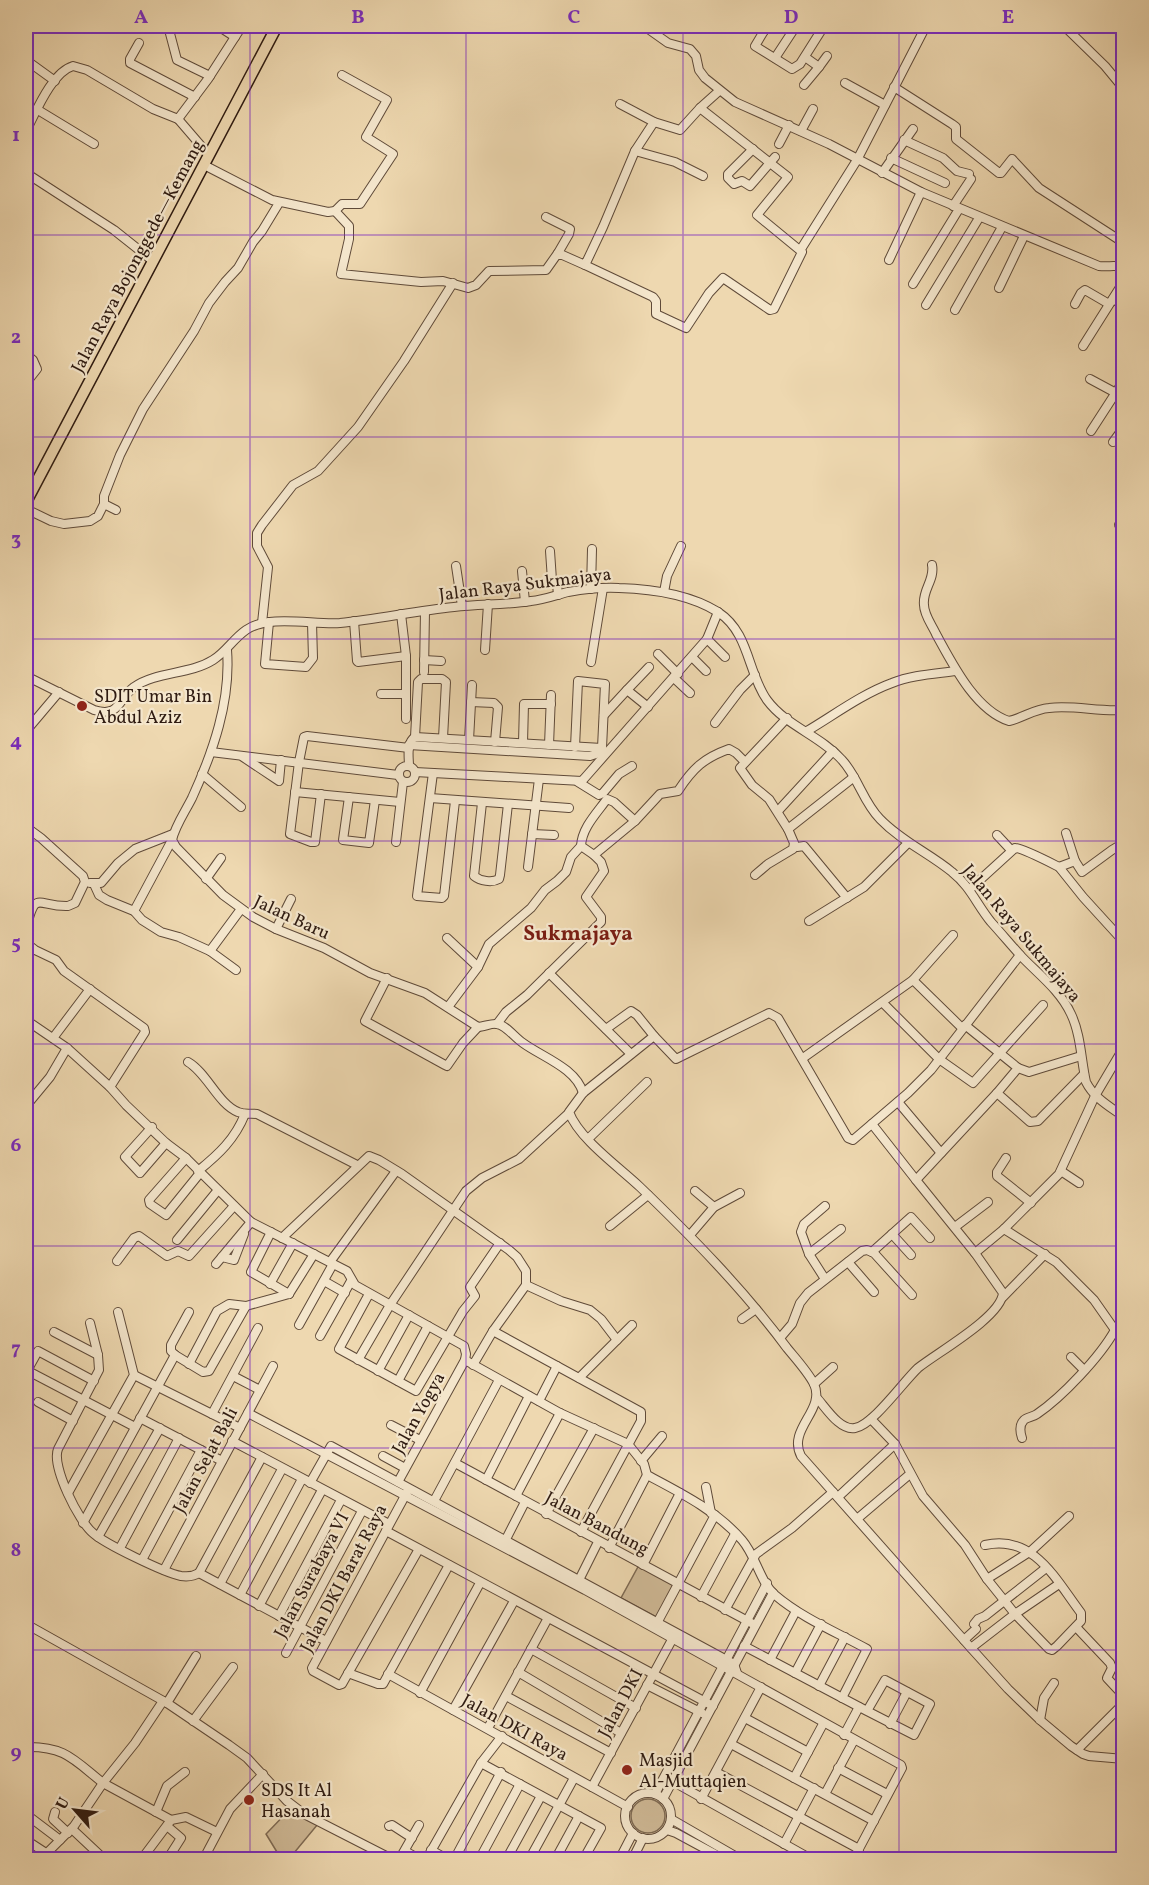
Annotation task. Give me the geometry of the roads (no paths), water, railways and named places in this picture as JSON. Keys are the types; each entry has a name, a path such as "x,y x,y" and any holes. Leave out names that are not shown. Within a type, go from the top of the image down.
{"highway":[{"name":"Jalan Raya Bojonggede—Kemang","path":"26,502 277,26"}],"street":[{"path":"168,26 177,60 210,76"},
{"path":"218,26 235,37"},
{"path":"177,119 210,76 242,26"},
{"path":"644,26 668,43 690,49 696,56 699,70 719,91 754,112 789,125 882,173 979,218 1099,266 1124,267"},
{"path":"755,26 765,28 755,46 794,69 805,57 824,26"},
{"path":"775,58 796,26"},
{"path":"1064,26 1106,66 1124,89"},
{"path":"558,253 653,297 656,301 656,314 686,328 709,293 723,278 773,310 802,256 801,249 857,160 922,27"},
{"path":"139,43 130,63 195,97"},
{"path":"804,85 827,56"},
{"path":"805,57 819,66"},
{"path":"26,60 55,81"},
{"path":"26,130 55,81 69,67 80,67 153,109 177,119 206,160 279,203 319,211 336,211 349,226 349,239 341,274 453,283 472,287 486,272 492,270 543,271 550,267 570,229 546,217"},
{"path":"336,211 342,204 360,204 393,154 366,137 387,100 342,75"},
{"path":"845,83 885,105"},
{"path":"894,87 952,124 956,128 956,139 999,173 1002,173 1012,159 1040,188 1124,243"},
{"path":"620,104 654,122 682,130 700,108 719,91"},
{"path":"700,108 753,149 772,159 788,177 757,216 801,249"},
{"path":"801,131 813,109"},
{"path":"38,110 94,144"},
{"path":"585,265 635,151 654,122"},
{"path":"779,144 789,125"},
{"path":"882,173 913,129"},
{"path":"904,140 943,158 957,171 970,176 956,207 913,284"},
{"path":"753,149 728,174 727,177 734,184 742,180 751,186 772,159"},
{"path":"635,151 675,162 703,176"},
{"path":"891,158 945,183"},
{"path":"26,173 114,230 153,261"},
{"path":"889,260 921,192"},
{"path":"26,509 59,524 90,521 94,518 104,504 104,496 120,455 143,409 194,331 208,303 238,268 279,203"},
{"path":"926,305 979,218"},
{"path":"955,310 1002,227"},
{"path":"999,288 1024,236"},
{"path":"1083,346 1124,281"},
{"path":"312,622 312,662 306,667 265,664 268,567 256,540 262,525 293,485 318,471 358,427 399,369 453,283"},
{"path":"1075,304 1085,290 1124,306"},
{"path":"26,354 33,360 37,369 26,384"},
{"path":"1090,379 1116,393"},
{"path":"1091,431 1124,380"},
{"path":"1113,442 1124,427"},
{"path":"1124,467 1124,478"},
{"path":"104,504 116,510"},
{"path":"664,592 667,576 681,546"},
{"path":"591,589 592,549"},
{"path":"550,551 552,580 557,584 558,595"},
{"path":"932,565 933,577 925,594 924,608 956,671 985,705 1002,718 1009,721 1030,712 1048,708 1124,710"},
{"path":"456,566 462,606"},
{"path":"522,571 525,602"},
{"path":"591,662 603,588"},
{"name":"Jalan Raya Sukmajaya","path":"265,623 326,624 462,606 525,602 603,588 664,592 691,599 718,612 727,619 741,637 755,675 768,701 844,762 868,805 879,819 908,843 952,871 970,889 990,921 1066,1004 1074,1021 1086,1082 1095,1096"},
{"path":"485,650 488,604"},
{"path":"424,672 425,611"},
{"path":"578,782 585,778 707,639 718,612"},
{"path":"401,614 406,656 406,719"},
{"path":"354,621 358,662 406,656"},
{"path":"26,676 94,710 115,710 134,687 155,678 198,668 227,650 244,632 265,623"},
{"path":"707,639 725,657"},
{"path":"134,911 172,837 211,752 229,674 227,650"},
{"path":"658,654 690,693"},
{"path":"692,657 706,671"},
{"path":"424,660 441,661"},
{"path":"604,715 649,667"},
{"path":"807,731 891,683 916,676 956,671"},
{"path":"715,723 740,690 755,675"},
{"path":"403,782 412,780 409,747 415,737 418,682 421,679 442,679 446,682 443,738"},
{"path":"321,794 315,842 290,834 299,762 303,739 307,736 409,747 590,756 599,753 602,748 605,684 578,681 575,747"},
{"path":"469,740 472,685"},
{"path":"627,690 648,707"},
{"path":"26,731 59,692"},
{"path":"381,694 406,694"},
{"path":"549,745 551,695"},
{"path":"471,702 494,703 498,706 495,742"},
{"path":"522,743 524,704 551,705"},
{"path":"787,718 740,768 778,811 795,846"},
{"path":"415,737 602,748"},
{"path":"594,855 635,821 660,794 678,791 690,772 700,763 729,749 745,762"},
{"path":"778,811 833,751"},
{"path":"211,752 398,775 403,782 396,842"},
{"path":"242,756 279,781 281,760"},
{"path":"398,775 401,768 433,773 578,782 599,795 619,774 632,766"},
{"path":"433,773 416,894 442,898 445,893 455,801"},
{"path":"202,774 241,807"},
{"path":"788,829 854,777"},
{"path":"528,867 539,779"},
{"path":"295,792 400,802"},
{"path":"349,797 343,840 369,843 375,800"},
{"path":"430,798 569,808"},
{"path":"448,1007 478,967 489,944 531,908 545,890 566,872 571,857 581,846 582,836 590,821 607,800 614,802 635,821"},
{"path":"483,803 474,876 480,880 494,882 499,879 500,875 508,804"},
{"path":"26,827 83,876 99,895 134,911 142,920 161,932 179,937 210,951 236,970"},
{"path":"1066,833 1075,861 1084,872 1112,850 1117,847 1124,848"},
{"path":"532,834 554,835"},
{"path":"997,835 1011,850"},
{"path":"26,929 34,903 40,901 69,906 75,903 89,883 105,880 118,863 135,849 172,837"},
{"name":"Jalan Baru","path":"172,837 206,879 241,909 276,929 315,944 370,973 416,989 448,1007 478,1028"},
{"path":"809,921 847,898 874,877 908,843"},
{"path":"387,978 365,1021 447,1066 463,1043 478,1028 497,1024 506,1012 527,995 601,922 601,916 586,897 592,885 604,871 601,862 581,846"},
{"path":"755,875 775,859 791,852 795,846"},
{"path":"795,846 804,846 847,898"},
{"path":"970,889 1011,850 1021,848 1028,854 1059,867 1124,942"},
{"path":"206,879 221,858"},
{"path":"1059,867 1075,861"},
{"path":"276,929 291,899"},
{"path":"210,951 241,909"},
{"path":"803,1058 913,980 953,935"},
{"path":"447,938 478,967"},
{"path":"26,944 56,960 64,971 144,1028 145,1032 111,1087"},
{"path":"26,949 26,956"},
{"path":"606,1029 631,1011 637,1015 672,1058 676,1059 769,1013 778,1018 849,1139 854,1139 921,1081 1020,955"},
{"path":"549,973 631,1054"},
{"path":"913,980 964,1027 1018,1068 1029,1072 1081,1056"},
{"path":"53,1038 90,989"},
{"path":"883,1003 939,1059 973,1083 1043,1005"},
{"path":"26,1020 67,1048 111,1087 126,1105 152,1127 166,1143 186,1158 249,1224 271,1232 349,1273 351,1281 369,1294 464,1346 465,1360 473,1365 560,1413 628,1444 641,1461 647,1475 713,1514 742,1540 773,1593 796,1611 867,1650 842,1698"},
{"path":"497,1024 520,1042 564,1070 578,1084 583,1094"},
{"path":"358,1360 390,1305 471,1186 519,1159 569,1113 583,1094 654,1036"},
{"path":"975,1253 1004,1229 1061,1171 1095,1096 1124,1047"},
{"path":"26,1106 41,1089 67,1048"},
{"path":"188,1062 233,1109 245,1114 257,1114 357,1165"},
{"path":"916,1180 1018,1068"},
{"path":"997,1093 1030,1122 1034,1122 1038,1121 1084,1074"},
{"path":"588,1138 647,1082"},
{"path":"1095,1096 1124,1117"},
{"path":"898,1102 942,1153"},
{"path":"569,1113 588,1138 690,1234 780,1338 814,1384 817,1398 839,1422 849,1428 859,1427 872,1419 908,1378 946,1347 981,1324 1000,1304 1003,1297 1045,1254"},
{"path":"186,1158 149,1200 156,1210 166,1215 199,1172 223,1151 245,1114"},
{"path":"872,1124 975,1253 1002,1290 1003,1297"},
{"path":"152,1127 125,1157 140,1173 166,1143"},
{"path":"282,1238 357,1165 369,1156 380,1160 500,1243 509,1250 526,1271 526,1285 493,1331 473,1365"},
{"path":"1006,1158 997,1176 1031,1203"},
{"path":"299,1325 332,1263 396,1171"},
{"path":"1061,1171 1079,1183"},
{"path":"177,1240 218,1190"},
{"path":"695,1191 714,1207"},
{"path":"690,1234 714,1207 740,1193"},
{"path":"610,1226 648,1195"},
{"path":"955,1227 988,1202"},
{"path":"117,1261 134,1238 139,1236 167,1256 178,1251 189,1256 234,1206"},
{"path":"825,1206 801,1228 809,1254 825,1279"},
{"path":"872,1252 911,1217 930,1239"},
{"path":"219,1260 249,1224"},
{"path":"809,1254 841,1229"},
{"path":"1004,1229 1056,1262 1087,1292 1115,1330 1124,1334"},
{"path":"271,1232 251,1269 252,1274 289,1294"},
{"path":"892,1234 911,1255"},
{"path":"270,1284 293,1243"},
{"path":"369,1294 339,1349 414,1390 418,1390 447,1337 475,1296 470,1287 500,1243"},
{"path":"780,1338 792,1324 804,1298 862,1251 872,1252 912,1295"},
{"path":"189,1364 217,1311 229,1304 246,1306 289,1294 314,1254"},
{"path":"848,1262 874,1292"},
{"path":"324,1281 345,1293"},
{"path":"321,1336 351,1281"},
{"path":"526,1285 561,1302 590,1310 601,1319 617,1340"},
{"path":"189,1312 171,1345 171,1351 203,1372 209,1371 246,1306"},
{"path":"741,1319 756,1309"},
{"path":"68,1493 134,1375 118,1311"},
{"path":"378,1371 409,1316"},
{"path":"90,1323 99,1366 94,1381 58,1449 56,1458 68,1493 83,1523 98,1537 164,1570 181,1576 193,1576 199,1573 262,1457"},
{"path":"579,1378 632,1325"},
{"path":"398,1381 428,1326"},
{"path":"212,1414 258,1328"},
{"path":"1022,1438 1020,1426 1024,1420 1036,1415 1056,1398 1084,1370 1115,1330"},
{"path":"493,1331 641,1412 641,1421 581,1532"},
{"path":"54,1332 98,1355"},
{"path":"94,1381 38,1351 28,1369 135,1427"},
{"path":"83,1523 175,1355"},
{"path":"1071,1357 1084,1370"},
{"name":"Jalan Yogya","path":"398,1482 465,1360"},
{"name":"Jalan Selat Bali","path":"164,1570 273,1366"},
{"path":"539,1401 557,1366"},
{"path":"814,1384 833,1367"},
{"path":"134,1375 240,1428"},
{"path":"233,1376 260,1390"},
{"path":"434,1502 499,1380"},
{"path":"486,1480 529,1396"},
{"path":"817,1398 798,1437 797,1449 801,1456 1008,1689 1040,1720 1077,1750 1089,1756 1124,1759"},
{"path":"38,1402 73,1421"},
{"path":"248,1413 407,1492 656,1625 824,1724 902,1766 853,1860"},
{"path":"516,1496 560,1413"},
{"path":"140,1418 222,1461"},
{"path":"872,1419 895,1444 923,1496 966,1545 1004,1601 1052,1650 1081,1621 1081,1613 1031,1551 997,1542 985,1545"},
{"path":"391,1425 420,1440"},
{"path":"98,1537 160,1428"},
{"path":"546,1514 594,1428"},
{"path":"641,1461 662,1436"},
{"path":"120,1548 179,1438"},
{"path":"232,1441 362,1511 418,1549 713,1706"},
{"path":"725,1610 752,1558 759,1551 835,1495 895,1444"},
{"path":"240,1595 306,1481 331,1446 398,1482 407,1492 434,1502 504,1543"},
{"path":"142,1560 201,1450"},
{"path":"383,1456 405,1468"},
{"name":"Jalan Bandung","path":"454,1463 755,1625"},
{"path":"220,1584 282,1469"},
{"path":"857,1519 910,1474"},
{"path":"609,1548 647,1475"},
{"path":"656,1625 713,1514 706,1487"},
{"path":"259,1606 322,1490"},
{"name":"Jalan DKI Barat Raya","path":"348,1673 341,1685 313,1671 312,1668 407,1492"},
{"path":"644,1564 680,1493"},
{"path":"279,1616 341,1500"},
{"path":"504,1543 525,1502"},
{"name":"Jalan Surabaya VI","path":"286,1653 362,1511"},
{"path":"987,1579 1031,1551 1069,1516"},
{"path":"701,1597 735,1534"},
{"path":"578,1583 598,1542"},
{"path":"418,1549 348,1673 383,1684 449,1565"},
{"path":"964,1640 978,1619 1046,1568"},
{"path":"199,1573 326,1641"},
{"path":"420,1693 480,1583"},
{"path":"659,1796 672,1781 713,1706 747,1622 767,1583"},
{"path":"971,1648 1059,1584"},
{"path":"659,1796 704,1702 744,1646 773,1593"},
{"path":"453,1710 514,1601"},
{"path":"770,1660 796,1611"},
{"path":"488,1728 548,1618"},
{"path":"26,1624 125,1678 239,1751 287,1801 304,1814 394,1860"},
{"path":"795,1673 821,1624"},
{"path":"1076,1627 1110,1663 1112,1668 1107,1678 1119,1690 1121,1696 1120,1707 1077,1750"},
{"name":"Jalan DKI","path":"592,1787 674,1635"},
{"path":"819,1686 845,1637"},
{"path":"744,1646 863,1709 890,1724 914,1735 929,1703 884,1680 863,1709 844,1735"},
{"path":"531,1649 636,1708"},
{"path":"26,1840 43,1856 70,1831 196,1656"},
{"path":"193,1721 232,1667"},
{"path":"518,1672 621,1733"},
{"name":"Jalan DKI Raya","path":"388,1674 628,1806"},
{"path":"1040,1720 1044,1698 1054,1683"},
{"path":"647,1685 707,1716"},
{"path":"701,1799 761,1687"},
{"path":"890,1724 907,1692"},
{"path":"506,1696 611,1753"},
{"path":"745,1718 808,1752"},
{"path":"794,1778 824,1724"},
{"path":"426,1860 481,1763 502,1736"},
{"path":"825,1794 854,1740"},
{"path":"731,1744 874,1821"},
{"path":"26,1747 58,1750 103,1783 156,1812 181,1838 167,1860"},
{"path":"481,1763 601,1828 583,1860"},
{"path":"838,1768 887,1794"},
{"path":"156,1812 167,1786 185,1772"},
{"path":"454,1860 501,1772"},
{"path":"716,1772 858,1849"},
{"path":"203,1860 230,1809 263,1774"},
{"path":"529,1860 574,1778"},
{"path":"672,1781 813,1860"},
{"path":"479,1860 520,1784"},
{"path":"784,1844 814,1788"},
{"path":"644,1794 659,1796 668,1804 671,1819 666,1830 656,1838 644,1838 633,1833 627,1825 628,1806 634,1798 644,1794"},
{"path":"506,1860 542,1796"},
{"path":"55,1812 53,1819 105,1860"},
{"path":"27,1815 60,1840"},
{"path":"555,1860 579,1816"},
{"path":"141,1860 169,1823 186,1817 217,1833"},
{"path":"671,1819 742,1860"},
{"path":"399,1860 420,1825"},
{"path":"389,1826 398,1827 412,1838"},
{"path":"666,1830 726,1860"},
{"path":"619,1860 633,1833"},
{"path":"642,1860 633,1857 644,1838"},
{"path":"431,1850 449,1860"},
{"path":"405,1851 421,1860"}],"place":[{"name":"SDIT Umar Bin Abdul Aziz","path":"82,706"},
{"name":"Masjid Al-Muttaqien","path":"627,1770"},
{"name":"SDS It Al Hasanah","path":"249,1800"}],"district":[{"name":"Sukmajaya","path":"578,933"}]}
